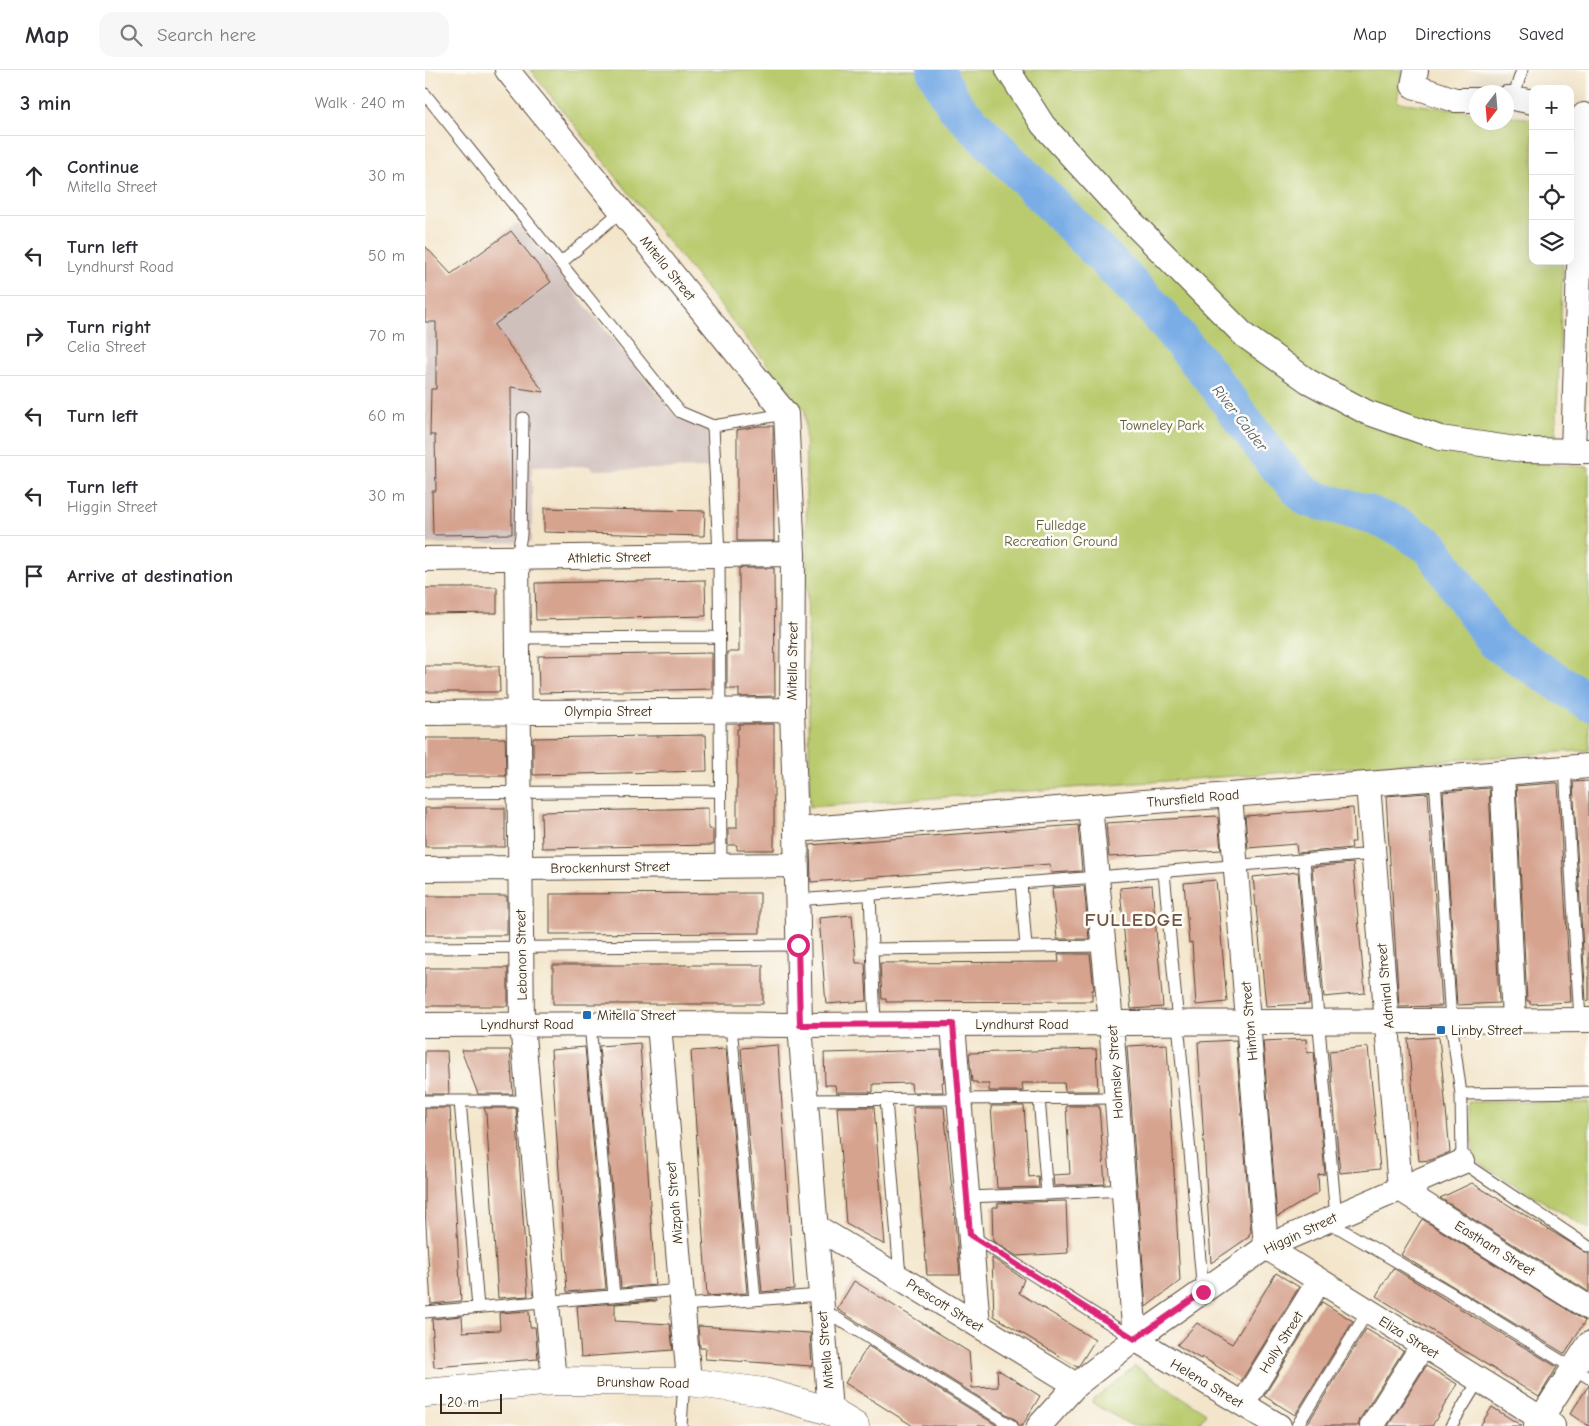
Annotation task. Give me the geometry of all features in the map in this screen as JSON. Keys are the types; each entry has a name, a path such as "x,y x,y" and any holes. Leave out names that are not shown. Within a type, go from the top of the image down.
{"street":[{"name":"Mitella Street","path":"507,70 786,414 793,554 792,710 800,1025 830,1411"},
{"path":"1008,70 1043,125 1125,215 1245,336 1308,381 1367,412 1439,438 1523,450 1581,451 1581,114"},
{"path":"1415,78 1455,100 1469,100"},
{"name":"Athletic Street","path":"425,560 793,554"},
{"name":"Lebanon Street","path":"517,558 522,1024 555,1381"},
{"name":"Olympia Street","path":"425,713 792,710"},
{"name":"Thursfield Road","path":"796,830 1589,766"},
{"path":"1502,773 1514,1020"},
{"name":"Admiral Street","path":"1368,784 1400,1189"},
{"name":"Hinton Street","path":"1230,795 1266,1247"},
{"name":"Holmsley Street","path":"1090,806 1111,1023 1135,1339"},
{"name":"Brockenhurst Street","path":"425,869 796,865"},
{"name":"Lyndhurst Road","path":"425,1024 875,1025 1585,1020"},
{"name":"Mizpah Street","path":"659,1024 682,1298 686,1382"},
{"path":"953,1024 978,1325"},
{"name":"Higgin Street","path":"1039,1426 1075,1385 1135,1339 1266,1247 1462,1162"},
{"name":"Eastham Street","path":"1400,1189 1589,1308"},
{"name":"Prescott Street","path":"815,1226 1075,1385"},
{"name":"Eliza Street","path":"1266,1247 1479,1380 1543,1424"},
{"name":"Holly Street","path":"1243,1404 1319,1281"},
{"name":"Helena Street","path":"1135,1339 1279,1426"},
{"path":"1543,1424 1581,1373 1589,1344"},
{"path":"1372,1426 1423,1345"},
{"name":"Brunshaw Road","path":"425,1392 555,1381 686,1382 763,1392 830,1411 855,1426"}],"lane":[{"path":"1517,99 1522,70"},
{"path":"425,94 680,412 713,426 786,414"},
{"path":"561,264 621,211"},
{"path":"517,558 521,535 523,418"},
{"path":"713,426 719,556 721,866"},
{"path":"518,638 719,637"},
{"path":"1565,768 1585,1020"},
{"path":"1435,778 1451,1021 1461,1094 1462,1162 1589,1247"},
{"path":"425,794 720,791"},
{"path":"797,900 1374,854"},
{"path":"1304,860 1331,1219 1581,1373"},
{"path":"1164,872 1203,1292"},
{"path":"1021,883 1026,947"},
{"path":"869,894 875,1025"},
{"path":"425,948 798,945"},
{"path":"872,948 1104,946"},
{"path":"590,1024 614,1296"},
{"path":"731,1025 755,1300"},
{"path":"1461,1094 1589,1092"},
{"path":"1039,1098 1047,1194"},
{"path":"806,1100 1117,1098"},
{"path":"886,1099 900,1277"},
{"path":"425,1100 529,1101"},
{"path":"460,1101 478,1307"},
{"path":"967,1197 1123,1190"},
{"path":"970,1235 1135,1339"},
{"path":"425,1312 614,1296 821,1302 1011,1426"},
{"path":"1297,1426 1368,1311"},
{"path":"1451,1426 1479,1380"},
{"path":"681,1426 686,1382"}],"shaded area":[{"path":"518,223 677,418 708,429 710,468 594,470 589,466 532,467 532,542 425,544 425,246 451,274"}],"green space":[{"name":"Towneley Park","path":"530,70 1402,70 1397,102 1469,111 1469,130 1514,130 1514,117 1529,119 1529,265 1563,265 1555,465 1589,467 1589,750 810,807 805,411"},
{"path":"1469,1102 1589,1102 1589,1229 1474,1160"},
{"path":"1135,1366 1206,1413 1198,1426 1132,1426 1091,1402"}],"building":[{"path":"511,231 551,282 494,325 544,392 511,387 512,534 433,535 432,491 436,491 435,435 430,435 431,389 436,389 436,322 425,322 425,246 451,274"},
{"path":"759,426 773,426 774,541 737,541 737,430"},
{"path":"544,508 705,511 704,536 544,532"},
{"path":"739,568 774,568 775,696 739,697 739,689 727,689 727,652 739,652"},
{"path":"705,580 706,616 536,620 535,583"},
{"path":"497,587 497,613 425,614 425,588"},
{"path":"712,653 712,689 539,693 538,656"},
{"path":"425,666 499,666 500,692 425,692"},
{"path":"739,724 774,724 774,850 737,850 737,845 728,845 728,828 737,828 737,729 739,729"},
{"path":"706,735 707,771 533,775 533,738"},
{"path":"425,738 505,738 506,776 425,776"},
{"path":"1589,781 1589,1000 1586,1001 1573,782"},
{"path":"1558,783 1571,1002 1530,1004 1530,1001 1527,1001 1516,786"},
{"path":"1489,788 1499,1003 1457,1005 1443,792"},
{"path":"1428,793 1442,1006 1399,1007 1386,796"},
{"path":"425,808 505,808 505,847 425,847"},
{"path":"708,808 708,829 713,829 713,845 542,848 541,812"},
{"path":"1353,808 1355,842 1351,842 1352,848 1297,853 1296,844 1248,848 1245,816"},
{"path":"1216,816 1218,818 1221,850 1109,857 1106,823"},
{"path":"1078,825 1082,871 1051,873 1050,864 811,882 810,845"},
{"path":"1353,863 1365,993 1324,997 1312,867"},
{"path":"1298,872 1309,1004 1266,1006 1253,877"},
{"path":"1216,880 1227,1002 1196,1005 1192,942 1189,943 1184,883"},
{"path":"1152,885 1163,1007 1131,1009 1120,888"},
{"path":"1084,886 1089,939 1057,939 1052,888"},
{"path":"760,893 760,933 550,934 550,894"},
{"path":"425,896 507,896 507,935 425,935"},
{"path":"852,915 856,963 865,963 867,1001 826,1004 819,918"},
{"path":"1058,954 1090,954 1094,990 1092,990 1092,1001 886,1002 886,999 882,999 880,963 1059,962"},
{"path":"553,965 763,965 763,1004 553,1004"},
{"path":"425,968 508,968 508,1006 425,1006"},
{"path":"1439,1037 1450,1152 1431,1160 1419,1161 1408,1039"},
{"path":"1306,1039 1307,1053 1314,1052 1325,1174 1318,1175 1319,1192 1277,1217 1263,1041"},
{"path":"1236,1040 1251,1232 1249,1237 1211,1263 1198,1042"},
{"path":"640,1043 655,1285 621,1288 599,1046"},
{"path":"1167,1044 1180,1281 1146,1307 1127,1046"},
{"path":"778,1045 794,1289 762,1292 741,1048"},
{"path":"585,1047 606,1289 567,1292 551,1050"},
{"path":"1368,1047 1380,1169 1340,1173 1329,1051"},
{"path":"726,1049 747,1293 707,1296 691,1051"},
{"path":"1096,1049 1098,1091 1065,1091 1064,1083 1022,1083 1023,1091 989,1091 989,1084 972,1082 969,1053"},
{"path":"461,1050 510,1050 513,1094 478,1094"},
{"path":"941,1050 943,1092 912,1092 911,1083 873,1084 873,1092 836,1092 835,1085 825,1085 824,1053"},
{"path":"425,1051 447,1051 449,1094 425,1094"},
{"path":"991,1106 1024,1106 1029,1177 1038,1176 1039,1187 997,1188"},
{"path":"1066,1106 1099,1106 1105,1184 1054,1186 1053,1175 1070,1174"},
{"path":"837,1107 874,1107 885,1245 846,1224"},
{"path":"913,1107 944,1107 960,1275 927,1275"},
{"path":"425,1108 450,1108 461,1301 431,1304 425,1209"},
{"path":"484,1108 516,1108 528,1296 498,1298 486,1113"},
{"path":"1472,1183 1589,1254 1589,1292 1440,1198"},
{"path":"1066,1201 1068,1253 1017,1256 993,1241 992,1207 998,1207 998,1203"},
{"path":"1422,1219 1585,1321 1565,1354 1401,1255"},
{"path":"992,1258 1024,1279 1019,1293 1095,1340 1077,1367 994,1316"},
{"path":"1393,1268 1557,1367 1539,1397 1376,1296"},
{"path":"1276,1273 1299,1287 1241,1381 1202,1357 1201,1359 1177,1345 1197,1323 1232,1344"},
{"path":"854,1281 969,1352 972,1388 998,1387 997,1369 1040,1396 1022,1426 1019,1426 1016,1420 837,1309"},
{"path":"656,1300 615,1304 615,1321 670,1324 673,1350 581,1357 577,1306"},
{"path":"1322,1302 1353,1321 1295,1415 1264,1396"},
{"path":"529,1311 530,1327 535,1327 538,1359 434,1367 432,1319 462,1316 463,1332 500,1330 499,1313"},
{"path":"698,1326 810,1333 812,1366 705,1359 706,1348 700,1348"},
{"path":"1366,1329 1403,1351 1360,1419 1358,1426 1312,1426 1308,1423"},
{"path":"868,1346 998,1426 913,1426 845,1383"},
{"path":"1426,1366 1457,1384 1432,1426 1388,1426"},
{"path":"1589,1385 1589,1426 1570,1414"},
{"path":"1492,1407 1522,1426 1480,1426"}],"waterway":[{"name":"River Calder","path":"935,70 955,106 1152,306 1211,377 1274,462 1308,498 1366,513 1398,526 1431,547 1494,641 1589,702"}],"place":[{"name":"Mitella Street","path":"587,1015"},
{"name":"Linby Street","path":"1441,1030"}],"district":[{"name":"FULLEDGE","path":"1134,919"}],"route":[{"path":"798,945 800,1025 953,1024 970,1235 1135,1339 1203,1292"}],"park label":[{"name":"Fulledge Recreation Ground","path":"1061,534"}]}
